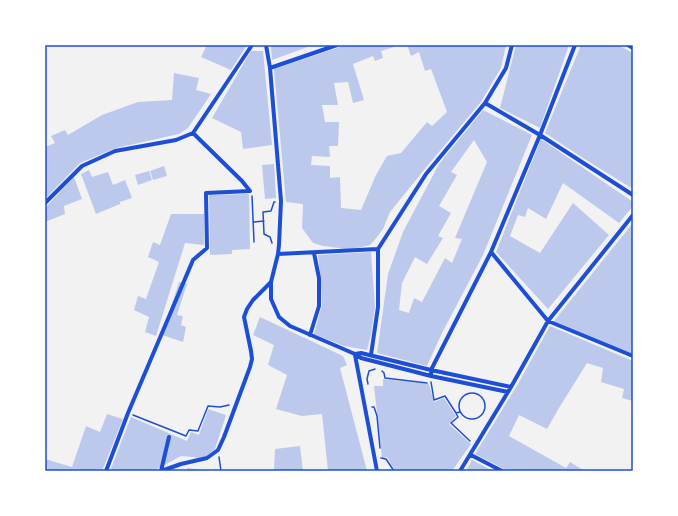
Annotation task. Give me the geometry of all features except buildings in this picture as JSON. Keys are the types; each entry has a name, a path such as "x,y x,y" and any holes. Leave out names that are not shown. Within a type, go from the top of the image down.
{"street":[{"path":"45,203 82,166 115,151 176,140 193,133 252,45"},
{"path":"266,45 270,68 281,201 279,245 271,282 271,299 280,317 290,326 355,354 360,358 430,376 508,392"},
{"path":"270,68 336,45"},
{"path":"371,355 378,307 378,249 426,174 485,103 506,68 512,45"},
{"path":"430,376 431,370 491,252 540,135 575,45"},
{"path":"628,45 633,48"},
{"path":"485,103 540,135 633,195"},
{"path":"193,133 242,180 250,191"},
{"path":"106,471 128,413 193,260 207,248 206,193 250,191"},
{"path":"460,471 511,387 548,321 633,214"},
{"path":"278,254 378,249"},
{"path":"491,252 548,321 633,356"},
{"path":"310,335 319,306 319,278 314,253"},
{"path":"161,471 181,464 208,458 218,450 252,359 244,317 253,300 271,282"},
{"path":"355,354 361,352 431,370 511,387"},
{"path":"355,354 377,471"},
{"path":"161,471 169,437"},
{"path":"471,455 502,471"}],"path":[{"path":"250,191 252,198 254,242"},
{"path":"279,245 272,244 270,237 264,234 263,212 271,210 274,202 281,201"},
{"path":"253,222 264,221"},
{"path":"368,386 367,378 369,371 377,368"},
{"path":"381,369 385,378 431,383"},
{"path":"430,376 434,400 445,396 458,417 451,423 470,442"},
{"path":"468,393 477,393 484,399 486,407 479,418 466,418 462,416 460,412 459,403 464,395 468,393"},
{"path":"128,413 186,436 188,430 198,431 208,406 220,407 229,405"},
{"path":"371,406 374,407 377,416 380,451"},
{"path":"456,413 460,412"},
{"path":"218,450 221,471"},
{"path":"381,458 386,458 394,471"}]}
